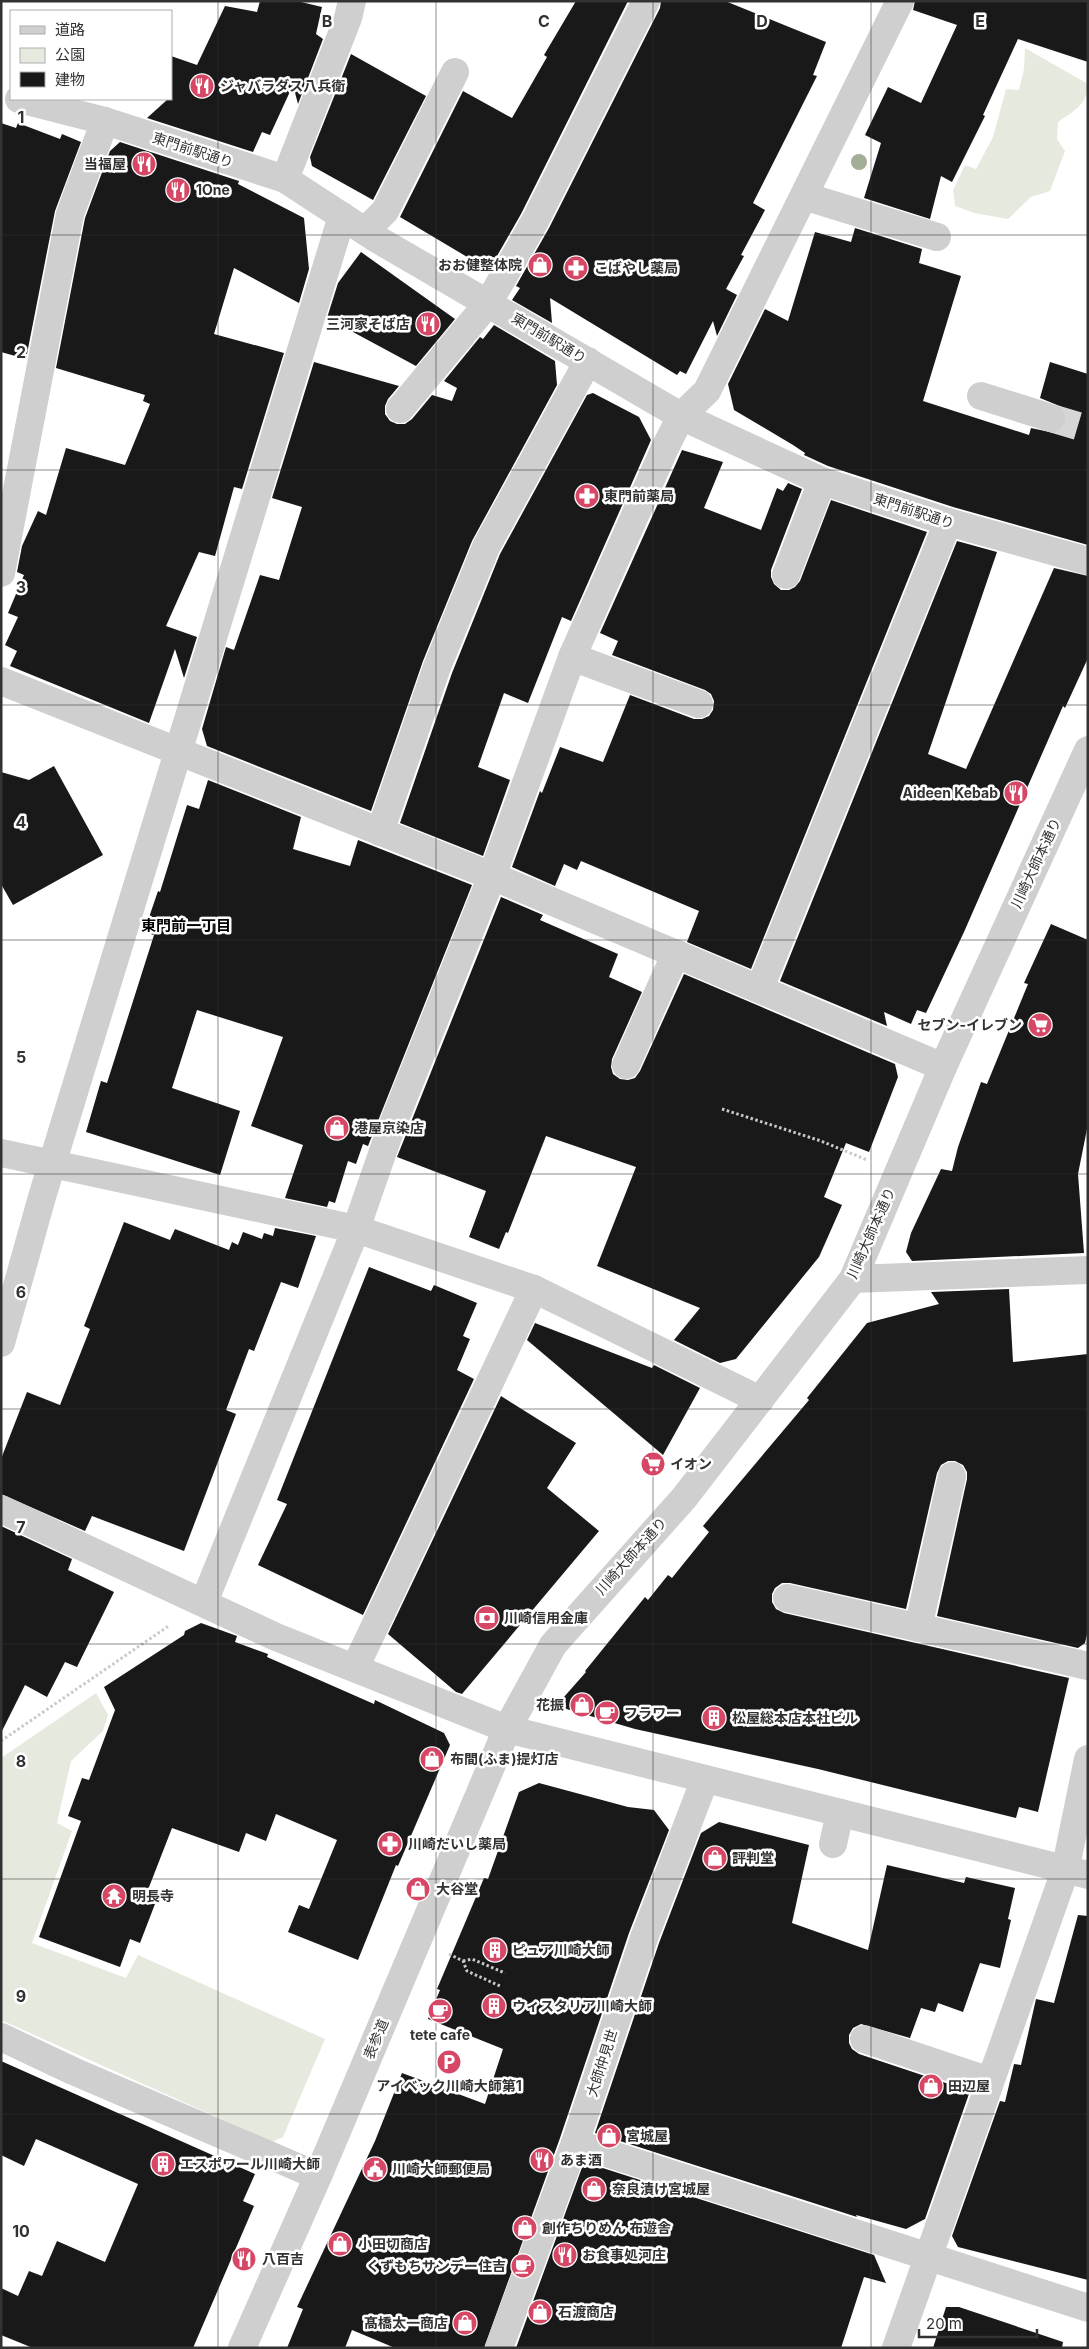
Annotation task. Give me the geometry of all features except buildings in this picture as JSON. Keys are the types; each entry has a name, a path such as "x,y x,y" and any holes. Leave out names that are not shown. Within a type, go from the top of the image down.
{"street":[{"path":"286,179 348,18 352,1"},
{"path":"400,409 488,302 535,221 646,1"},
{"path":"204,1602 356,1229 389,1134 492,876 572,657 664,448 681,416 707,391 900,1"},
{"path":"365,231 385,211 455,72"},
{"name":"東門前駅通り","path":"24,100 104,121 286,179 365,231 681,416 822,481 948,522 1088,561"},
{"path":"1,572 70,214 104,121"},
{"path":"804,196 937,237"},
{"path":"1,1343 53,1164 342,216"},
{"path":"380,832 437,668 486,547 588,361"},
{"path":"981,396 1051,418"},
{"path":"786,575 822,481"},
{"path":"760,988 948,522"},
{"path":"572,657 699,704"},
{"path":"1,680 492,876 943,1067"},
{"name":"川崎大師本通り","path":"507,1729 553,1644 684,1498 853,1279 943,1067 1088,750"},
{"path":"626,1065 676,953"},
{"path":"1,1154 356,1229 534,1289 760,1400"},
{"path":"853,1279 1088,1270"},
{"path":"355,1668 534,1289"},
{"path":"918,1628 952,1476"},
{"path":"1,1509 276,1637 507,1729 1032,1860 1077,1873"},
{"path":"787,1598 1088,1666"},
{"name":"表参道","path":"242,2348 318,2176 507,1729"},
{"path":"896,2348 990,2081 1077,1873 1088,1759"},
{"name":"大師仲見世","path":"499,2348 575,2143 644,1938 705,1779"},
{"path":"834,1844 840,1813"},
{"path":"1,2037 74,2071 318,2176"},
{"path":"864,2038 990,2081"},
{"path":"575,2143 1088,2308"}],"path":[{"path":"722,1109 821,1141 869,1160"},
{"path":"1,1741 204,1602"},
{"path":"448,1954 463,1961 472,1959 506,1973"},
{"path":"463,1961 467,1971 500,1986"}],"green space":[{"path":"1025,48 1088,84 1085,97 1079,107 1058,122 1057,139 1065,151 1050,191 1031,197 1008,219 974,213 955,206 953,190 965,165 976,169 993,137 1006,89 1019,90 1024,69"},
{"path":"96,1693 108,1715 103,1731 71,1761 57,1823 72,1831 32,1943 126,1978 138,1955 325,2039 283,2137 272,2142 1,2020 1,1758"}],"tunnel":[{"path":"1051,418 1088,429"}],"place":[{"name":"ジャバラダス八兵衛","path":"202,86"},
{"name":"当福屋","path":"144,164"},
{"name":"1One","path":"178,190"},
{"name":"おお健整体院","path":"540,265"},
{"name":"こばやし薬局","path":"576,268"},
{"name":"三河家そば店","path":"428,324"},
{"name":"東門前薬局","path":"587,496"},
{"name":"Aideen Kebab","path":"1016,793"},
{"name":"セブン-イレブン","path":"1040,1025"},
{"name":"港屋京染店","path":"337,1128"},
{"name":"イオン","path":"653,1464"},
{"name":"川崎信用金庫","path":"487,1618"},
{"name":"花振","path":"582,1705"},
{"name":"フラワー","path":"607,1713"},
{"name":"松屋総本店本社ビル","path":"714,1718"},
{"name":"布間(ふま)提灯店","path":"432,1759"},
{"name":"川崎だいし薬局","path":"390,1844"},
{"name":"評判堂","path":"715,1858"},
{"name":"大谷堂","path":"418,1889"},
{"name":"明長寺","path":"114,1896"},
{"name":"ピュア川崎大師","path":"495,1950"},
{"name":"ウィスタリア川崎大師","path":"494,2006"},
{"name":"tete cafe","path":"440,2011"},
{"name":"アイベック川崎大師第1","path":"449,2062"},
{"name":"田辺屋","path":"931,2086"},
{"name":"宮城屋","path":"609,2136"},
{"name":"あま酒","path":"542,2160"},
{"name":"エスポワール川崎大師","path":"163,2164"},
{"name":"川崎大師郵便局","path":"375,2169"},
{"name":"奈良漬け宮城屋","path":"594,2189"},
{"name":"創作ちりめん 布遊舎","path":"525,2228"},
{"name":"小田切商店","path":"340,2244"},
{"name":"お食事処河庄","path":"565,2255"},
{"name":"八百吉","path":"244,2259"},
{"name":"くずもちサンデー住吉","path":"523,2266"},
{"name":"石渡商店","path":"540,2312"},
{"name":"髙橋太一商店","path":"465,2323"}],"district":[{"name":"東門前一丁目","path":"186,926"}]}
